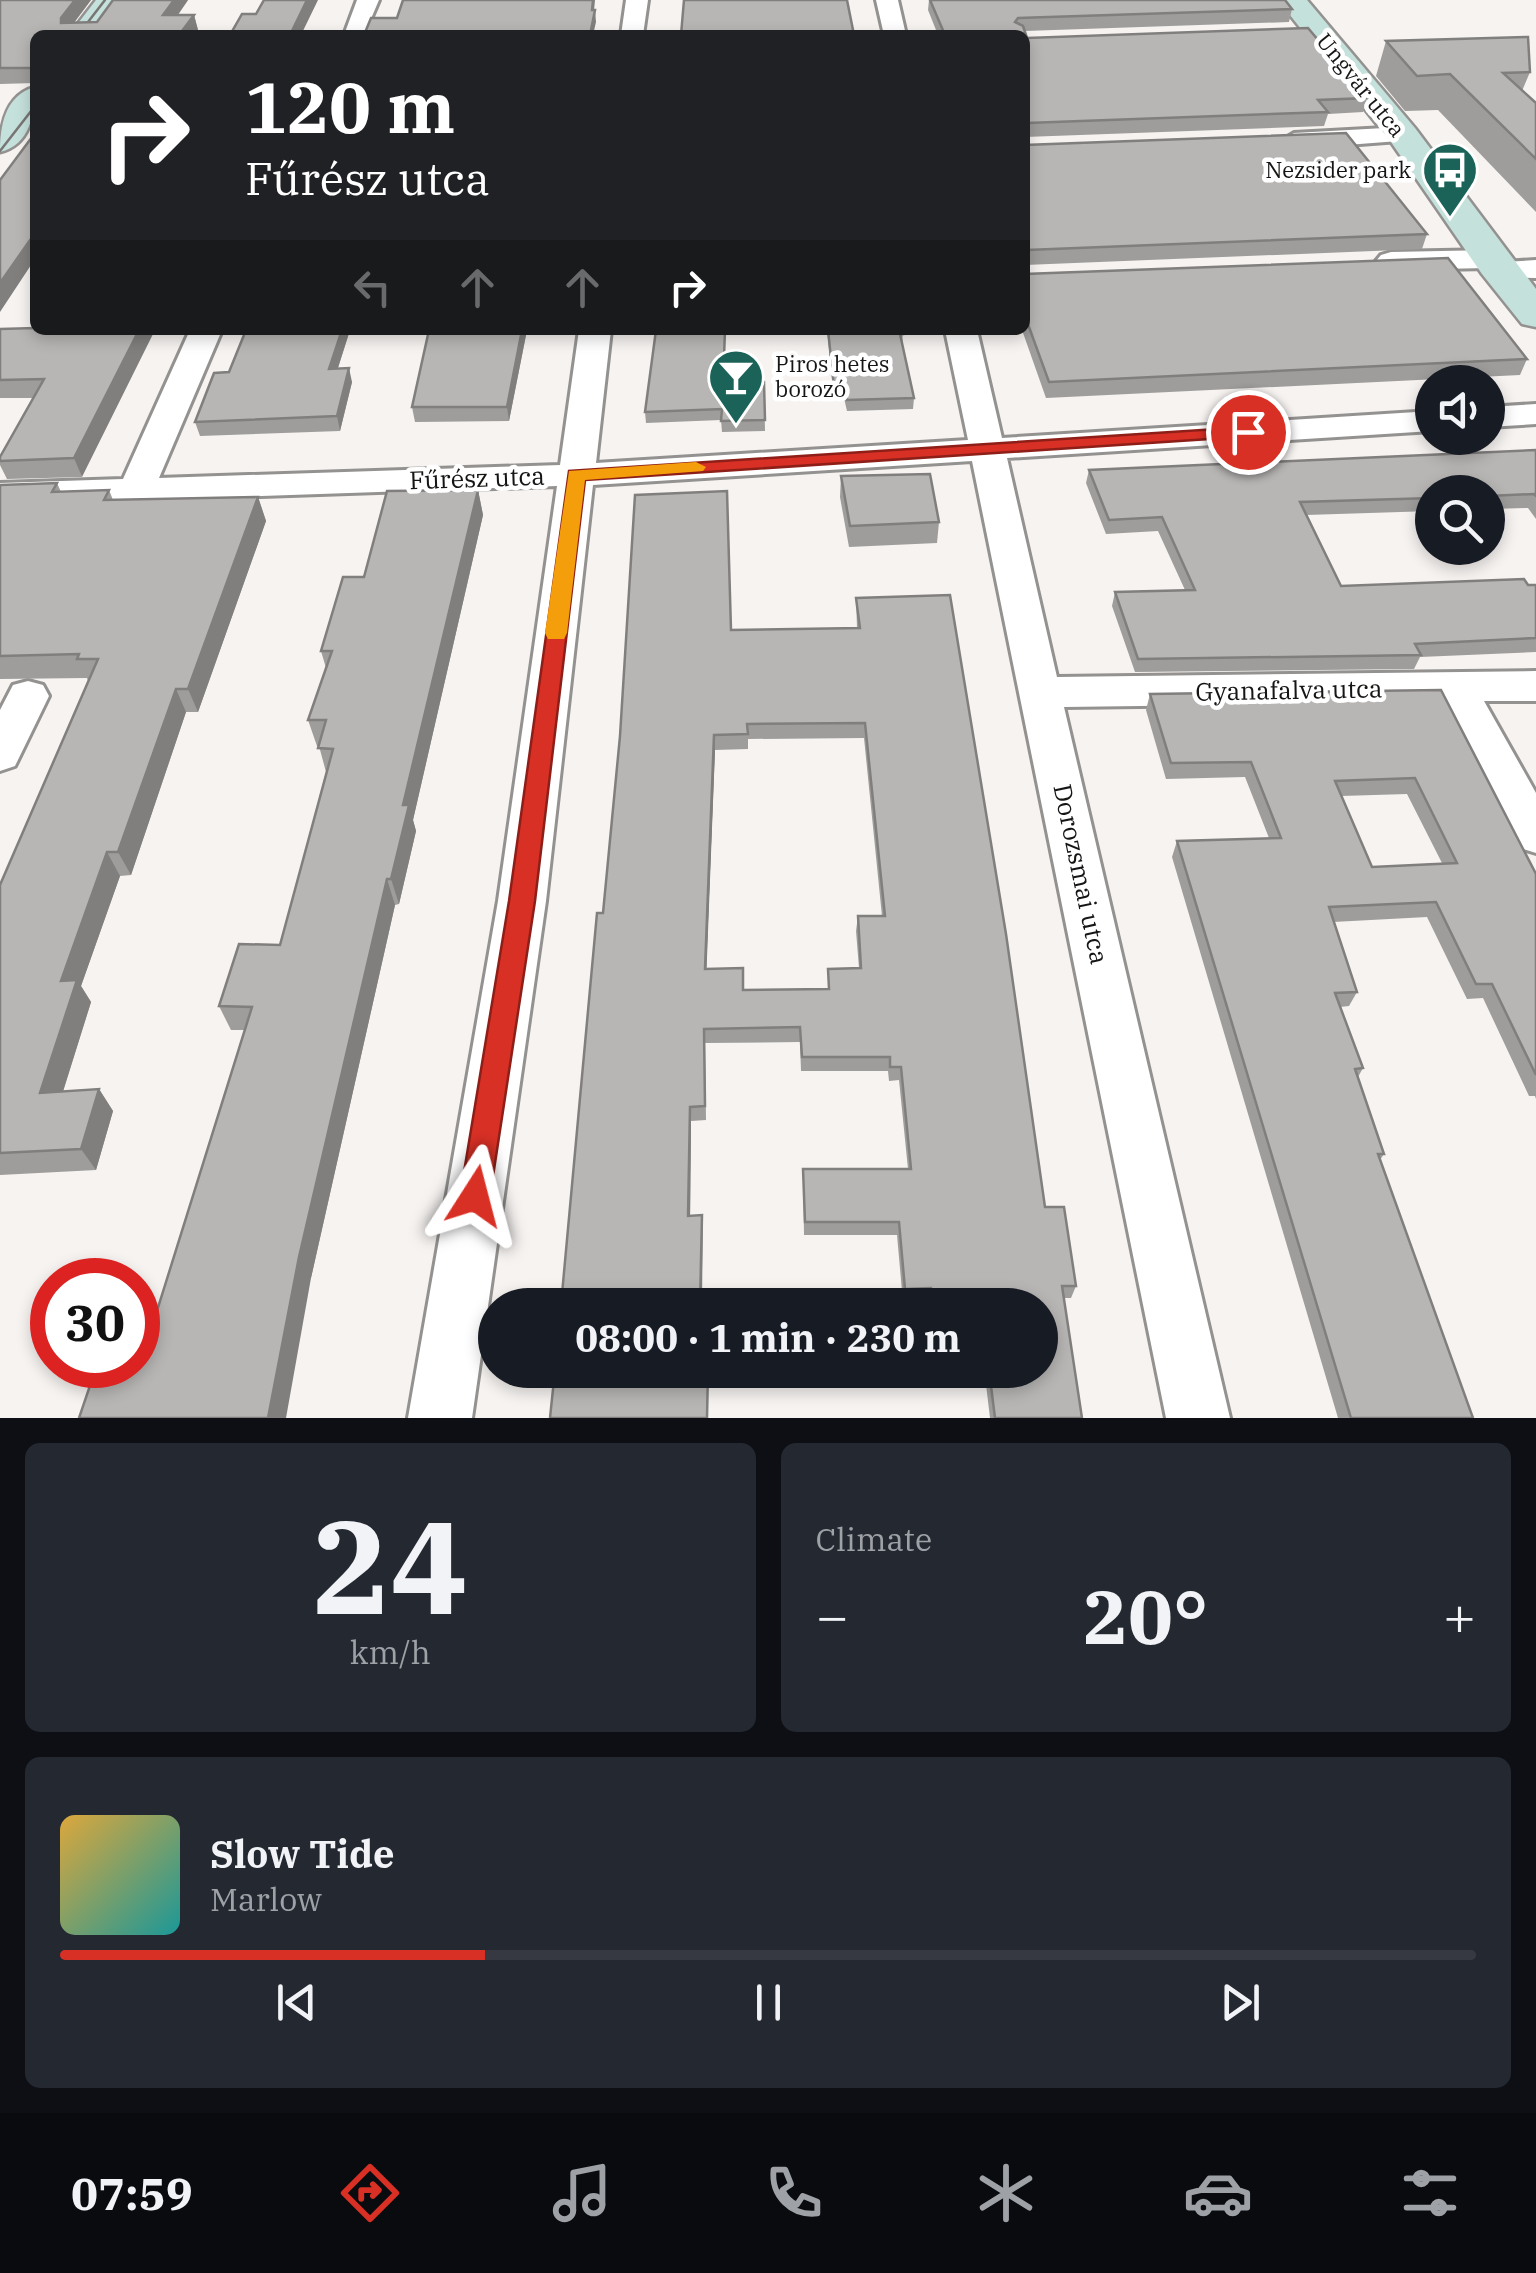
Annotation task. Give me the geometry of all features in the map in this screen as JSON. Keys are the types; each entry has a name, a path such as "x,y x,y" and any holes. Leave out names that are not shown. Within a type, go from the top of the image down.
{"street":[{"path":"88,30 112,0"},
{"path":"355,30 368,0"},
{"path":"633,30 636,0"},
{"path":"887,0 894,30"},
{"name":"Ungvár utca","path":"1292,0 1303,32 1403,135 1536,315"},
{"path":"0,142 30,103"},
{"path":"1264,142 1403,135"},
{"path":"1356,263 1536,269"},
{"path":"137,488 204,335"},
{"path":"440,1418 522,901 593,335"},
{"name":"Dorozsmai utca","path":"962,335 1198,1418"},
{"path":"1505,416 1536,414"},
{"name":"Fűrész utca","path":"0,494 576,475 1415,422"},
{"name":"Gyanafalva utca","path":"1042,692 1536,686"},
{"path":"1455,687 1536,835"},
{"path":"0,755 28,696"}],"building":[{"path":"0,0 75,0 61,23 97,22 113,0 174,0 163,15 194,15 183,30 30,30 30,68 0,68"},
{"path":"264,0 307,0 292,30 233,30 242,14 256,14"},
{"path":"403,0 593,0 595,10 591,30 366,30 371,18 397,18"},
{"path":"684,0 847,0 853,30 681,30"},
{"path":"930,0 1285,0 1292,9 1018,18 1015,22 1024,30 943,30"},
{"path":"1308,28 1367,98 1318,100 1328,112 1030,123 1030,38"},
{"path":"1528,37 1530,72 1503,73 1536,103 1536,159 1450,74 1417,76 1386,41"},
{"path":"1346,133 1427,234 1030,250 1030,145"},
{"path":"30,140 30,240 0,283 0,180"},
{"path":"1448,258 1527,359 1049,382 1030,330 1030,274"},
{"path":"30,328 30,335 136,335 74,458 0,461 44,379 0,380 0,329"},
{"path":"244,335 340,335 329,369 349,368 337,416 195,422 214,373 229,372"},
{"path":"428,335 521,335 507,407 412,407"},
{"path":"655,335 725,335 723,385 764,382 765,420 721,421 722,409 645,412"},
{"path":"829,335 900,335 914,398 847,400 845,387 834,387"},
{"path":"1536,450 1536,496 1505,495 1505,475 1415,475 1415,499 1300,502 1341,586 1524,579 1528,585 1536,585 1536,638 1415,644 1421,655 1138,659 1115,592 1195,590 1162,517 1109,520 1089,470 1505,455 1505,451"},
{"path":"930,474 939,522 850,526 841,476"},
{"path":"57,483 52,492 109,490 104,500 258,497 188,689 176,689 118,852 107,852 61,981 77,980 40,1093 99,1089 81,1149 0,1153 0,885 98,659 77,659 79,654 0,656 0,485"},
{"path":"478,490 403,805 409,805 391,879 387,879 299,1257 268,1418 79,1418 89,1388 160,1388 160,1301 252,1007 219,1006 239,944 280,945 333,749 318,748 326,720 308,720 332,651 321,651 343,577 364,577 387,491"},
{"path":"727,491 731,630 860,628 856,598 950,595 1006,934 1045,1207 1064,1207 1076,1286 1062,1286 1082,1418 995,1418 991,1388 1058,1388 1058,1288 905,1288 899,1222 805,1222 803,1169 911,1169 901,1067 890,1067 890,1057 802,1057 800,1027 704,1029 705,1106 690,1107 688,1216 702,1215 700,1288 563,1288 597,913 603,913 620,736 635,495","holes":["865,723 885,916 858,916 861,968 828,969 829,989 743,990 743,968 705,969 714,735 748,734 747,724"]},
{"path":"1441,690 1536,874 1536,1075 1492,984 1476,984 1436,902 1329,907 1357,992 1335,993 1363,1068 1355,1069 1384,1154 1378,1154 1473,1418 1351,1418 1177,841 1281,838 1251,762 1171,763 1150,694","holes":["1415,778 1457,863 1372,867 1335,781"]},
{"path":"553,1388 708,1388 707,1418 550,1418"}],"tram line":[{"path":"82,30 105,0"},
{"path":"0,151 30,112"}],"slow traffic":[{"path":"556,633 576,475 696,467"}],"place":[{"name":"Nezsider park","path":"1450,219"},
{"name":"Piros hetes borozó","path":"736,426"}],"route":[{"path":"475,1196 522,901 576,475 1248,432"}]}
